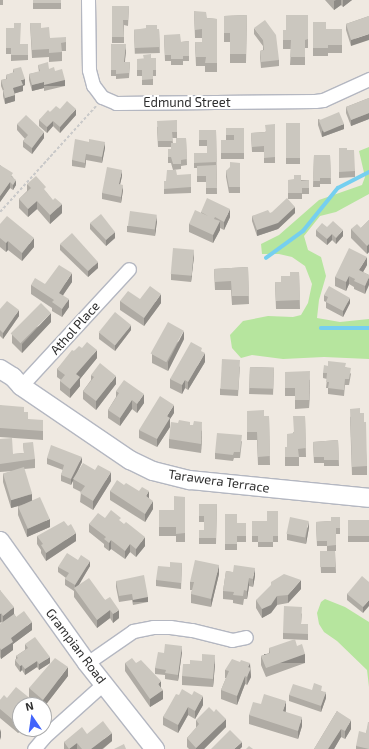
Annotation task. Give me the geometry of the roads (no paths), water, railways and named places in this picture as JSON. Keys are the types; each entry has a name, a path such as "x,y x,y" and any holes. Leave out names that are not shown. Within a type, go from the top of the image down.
{"street":[{"name":"Edmund Street","path":"88,0 89,70 93,85 102,97 116,103 315,101 323,100 369,79"},
{"name":"Athol Place","path":"21,386 129,269"},
{"name":"Tarawera Terrace","path":"0,372 130,460 164,474 190,480 369,498"},
{"name":"Grampian Road","path":"0,541 87,663 155,749"},
{"path":"87,663 133,631 153,627 170,626 232,640 246,637"},
{"path":"34,749 44,737 103,684"}],"waterway":[{"path":"266,258 303,231 338,188 369,172"},
{"path":"321,328 369,328"}]}
